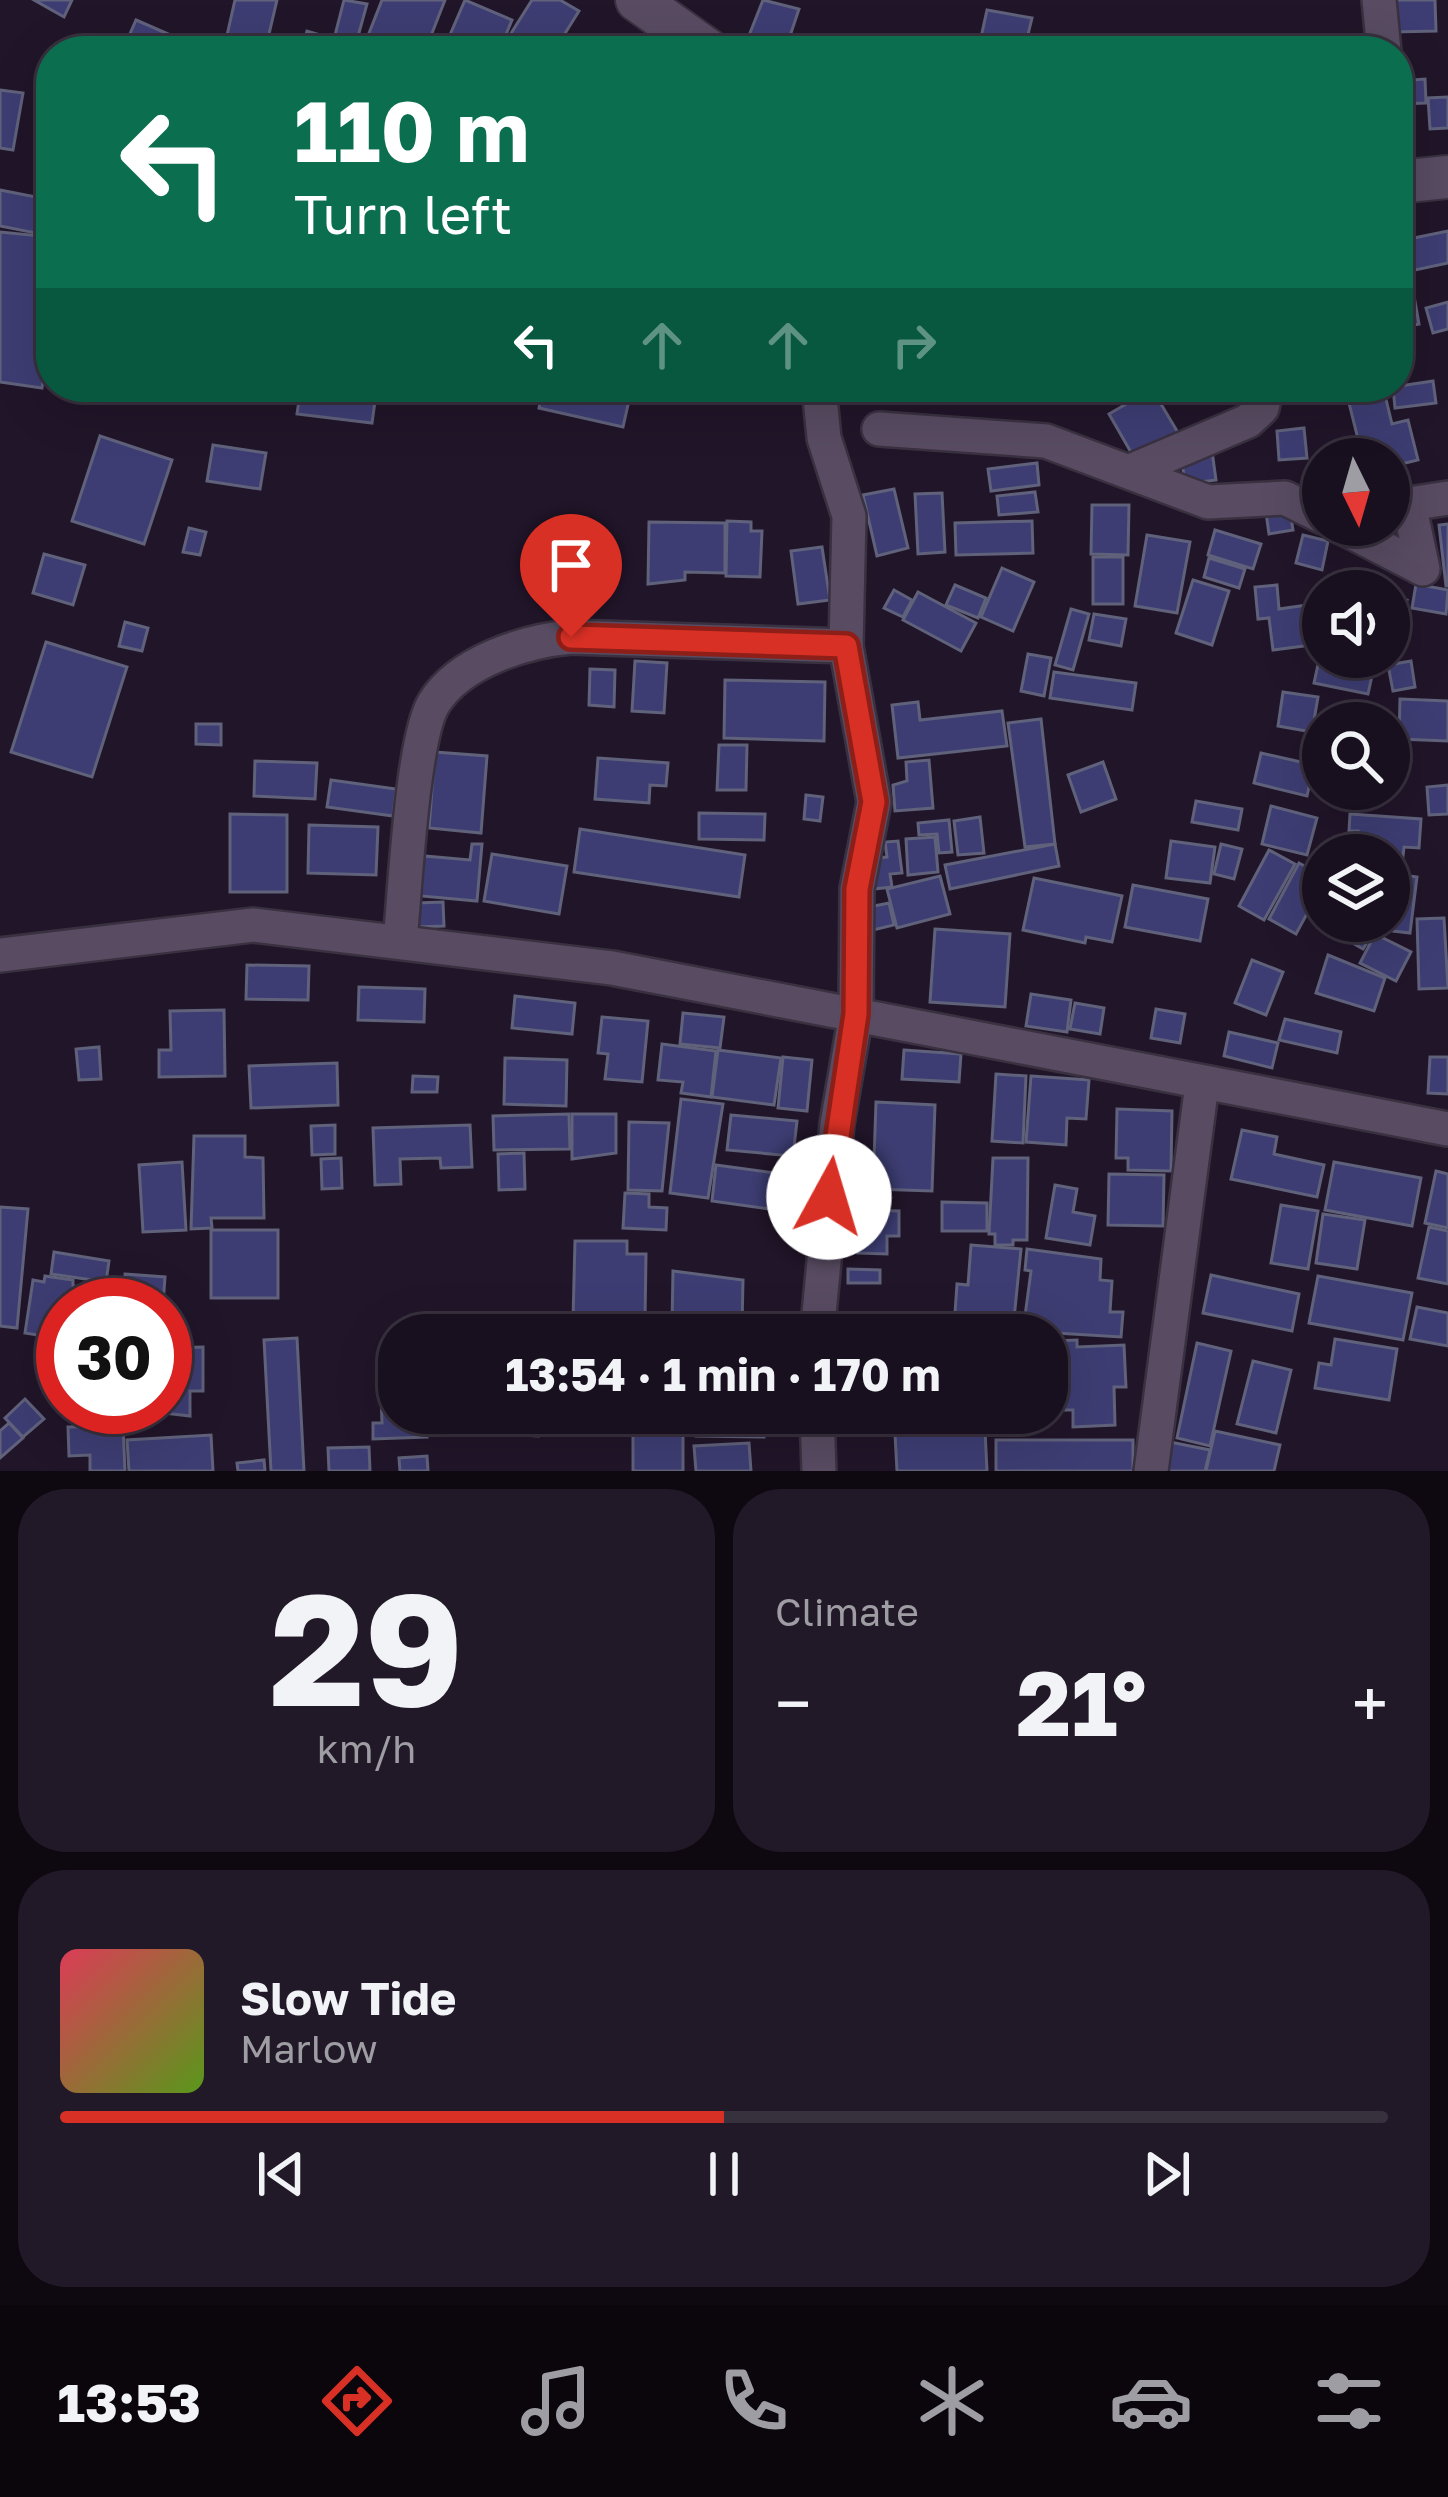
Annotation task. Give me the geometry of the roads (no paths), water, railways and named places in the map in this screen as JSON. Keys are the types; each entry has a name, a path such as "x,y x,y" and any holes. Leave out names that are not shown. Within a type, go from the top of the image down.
{"street":[{"path":"638,0 688,36"},
{"path":"1379,0 1383,36"},
{"path":"1413,180 1448,176"},
{"path":"819,1314 837,1124 856,1014 857,889 874,802 846,646 849,516 824,438 820,402"},
{"path":"1133,470 1248,421 1264,402"},
{"path":"879,429 1046,441 1208,502 1286,498 1302,506"},
{"path":"1410,504 1448,498"},
{"path":"1380,546 1424,568 1410,508"},
{"path":"400,941 428,725 433,704 460,678 537,640 571,637 846,646"},
{"path":"0,955 253,925 400,941 612,968 1448,1129"},
{"path":"1151,1471 1202,1084"},
{"path":"818,1434 819,1471"}]}
